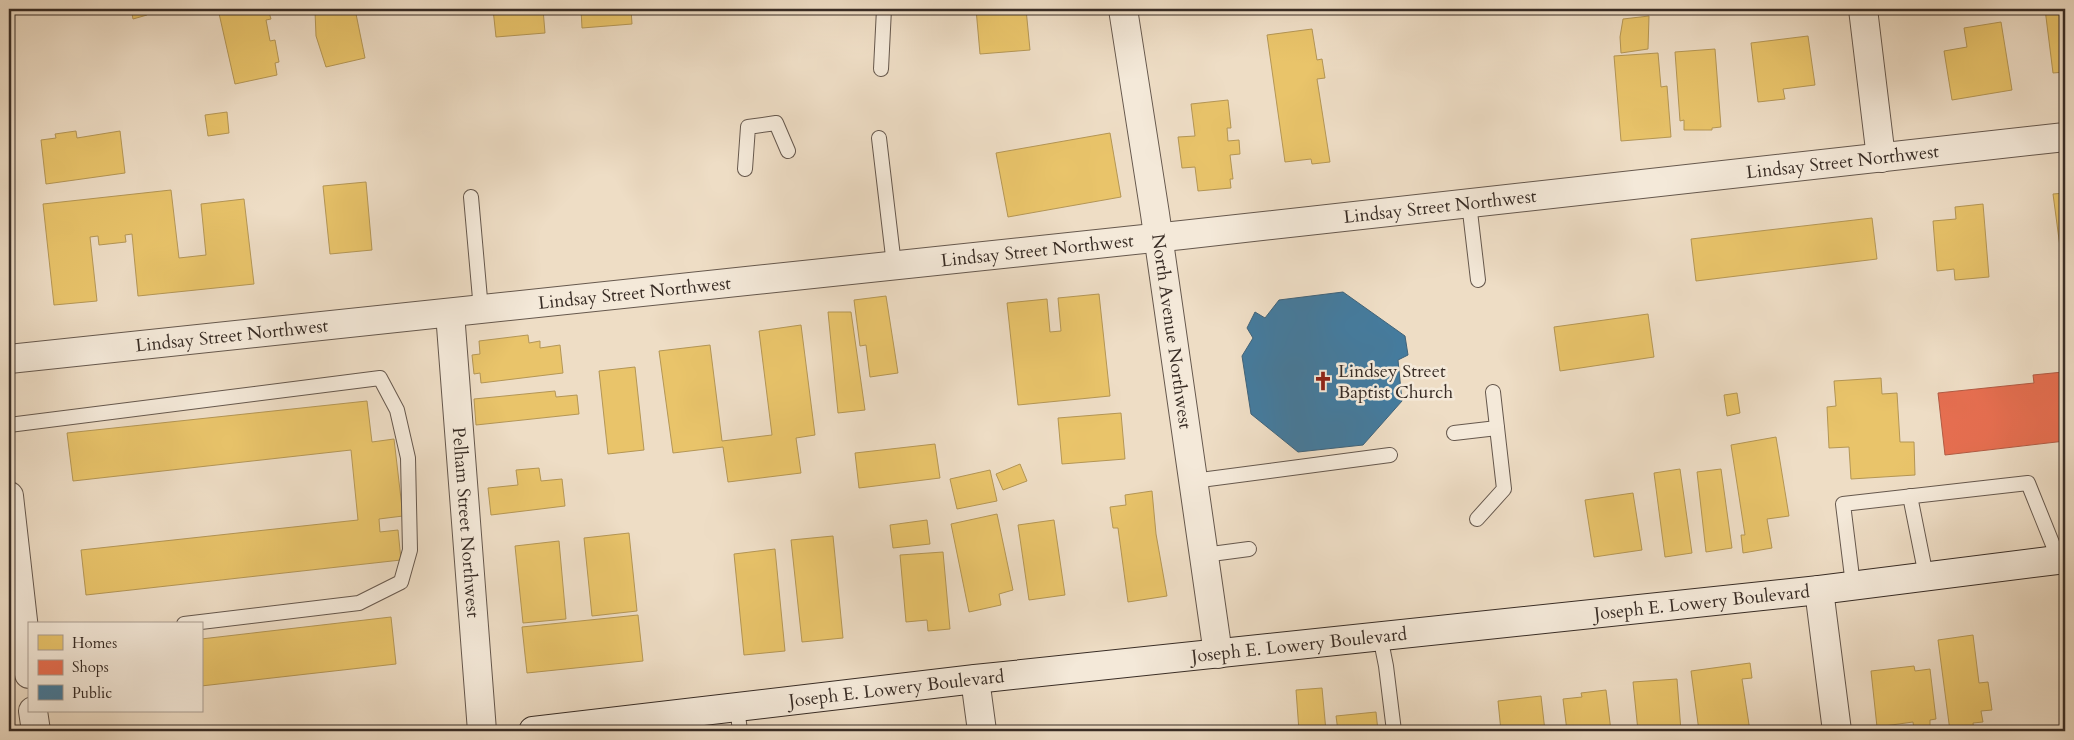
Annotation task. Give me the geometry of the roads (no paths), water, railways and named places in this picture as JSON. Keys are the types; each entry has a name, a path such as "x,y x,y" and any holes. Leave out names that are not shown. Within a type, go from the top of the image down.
{"street":[{"name":"North Avenue Northwest","path":"1123,9 1218,654"},
{"path":"1863,9 1881,158"},
{"name":"Lindsay Street Northwest","path":"9,360 1158,238 2065,137"},
{"name":"Pelham Street Northwest","path":"450,313 482,731"},
{"path":"9,496 28,658"},
{"name":"Joseph E. Lowery Boulevard","path":"533,731 739,719 975,679 1819,590 2062,560"},
{"path":"1819,590 1837,731"},
{"path":"975,679 982,731"},
{"path":"33,712 36,731"}],"lane":[{"path":"881,69 884,9"},
{"path":"745,169 748,127 776,123 788,151"},
{"path":"879,138 894,265"},
{"path":"471,197 481,310"},
{"path":"1469,203 1478,280"},
{"path":"9,425 380,378 397,410 408,458 410,550 401,582 359,603 201,622"},
{"path":"1477,519 1504,489 1493,392"},
{"path":"1454,433 1497,428"},
{"path":"1193,481 1390,455"},
{"path":"1853,585 1843,504 2028,483 2062,560"},
{"path":"1910,496 1926,576"},
{"path":"1204,555 1249,549"},
{"path":"1380,636 1386,666 1394,731"}],"place":[{"name":"Lindsey Street Baptist Church","path":"1323,381"}]}
